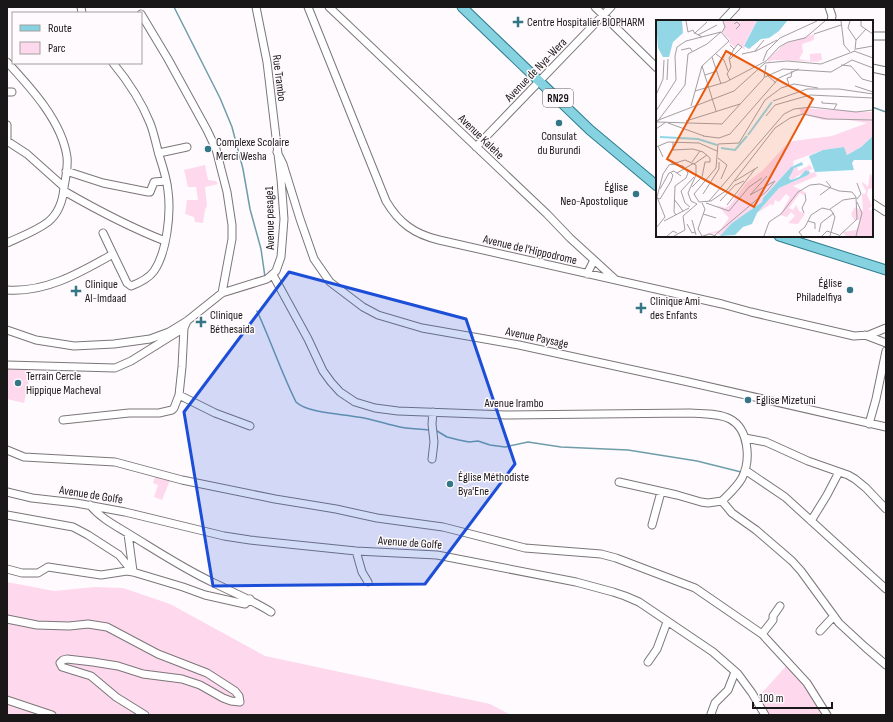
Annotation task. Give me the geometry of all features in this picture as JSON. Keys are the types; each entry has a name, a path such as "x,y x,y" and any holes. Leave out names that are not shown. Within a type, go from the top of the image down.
{"main road":[{"name":"RN29","path":"462,7 590,130 656,185"},
{"path":"782,237 886,270"}],"street":[{"name":"Rue Trambo","path":"256,7 267,62 277,152"},
{"name":"Avenue de l'Hippodrome","path":"308,7 386,201 396,216 404,224 424,236 722,304 854,336 865,335 884,329"},
{"name":"Avenue Kalehe","path":"330,7 594,260 618,281"},
{"path":"595,7 656,67"},
{"name":"Avenue de Nya-Wera","path":"476,147 541,82 611,7"},
{"path":"724,20 736,7"},
{"path":"829,7 832,16 830,20"},
{"path":"142,15 168,59 218,155 227,192 232,225 232,239 222,293"},
{"path":"873,36 886,36"},
{"path":"7,62 53,119 67,157 64,189 59,209 48,222 7,243"},
{"path":"103,233 127,283 131,286 154,272 161,256 165,241 169,204 166,181 150,122 122,73 115,64"},
{"path":"873,68 886,71"},
{"path":"7,125 7,141 27,154 64,189 103,213 165,241"},
{"path":"159,153 187,146"},
{"name":"Avenue pesage1","path":"273,275 279,266 281,257 284,219 277,152"},
{"name":"Avenue Paysage","path":"277,152 284,164 300,219 314,259 330,282 363,307 378,315 422,328 519,345 684,380 782,402 886,428"},
{"path":"66,171 103,183 148,192 150,192 154,182 166,181"},
{"path":"873,204 886,212"},
{"path":"7,290 28,291 74,276 113,254"},
{"path":"587,274 594,260"},
{"path":"7,365 115,368 131,361 186,325 222,293 257,283 273,275"},
{"name":"Avenue Irambo","path":"273,275 308,339 323,371 340,392 355,402 387,411 506,415 690,413 719,416 736,422 745,438 747,463 737,486 722,501"},
{"path":"7,330 51,344 94,346 150,339 186,325"},
{"path":"63,420 129,413 165,413 174,408 179,395 186,325"},
{"path":"865,335 885,342 884,329"},
{"path":"869,424 886,351"},
{"path":"179,395 215,413 250,426"},
{"path":"432,412 434,442 432,459"},
{"path":"745,438 766,442 855,479 886,509"},
{"path":"7,450 24,457 115,462 182,480 220,488 377,518 443,527 525,548 601,554 633,564 657,575 695,588 762,634 807,683 827,715"},
{"path":"745,470 785,497 886,589"},
{"path":"811,521 839,472"},
{"path":"619,482 661,492 677,494 701,502 708,503 722,501 732,513 756,530 792,561 834,616 865,647 886,665"},
{"name":"Avenue de Golfe","path":"7,492 32,498 125,512 224,536 356,551 437,555 591,585 639,602 712,652 742,678 765,715"},
{"path":"652,525 661,492"},
{"path":"90,506 95,512 128,534 180,565 214,583 250,599 271,612"},
{"path":"7,515 73,527 119,555 133,572"},
{"path":"128,534 133,572"},
{"path":"356,551 362,572 368,582"},
{"path":"7,569 22,573 38,573 48,567 101,575 127,571 219,599 245,604 250,599"},
{"path":"762,634 773,620 773,616 780,606"},
{"path":"820,630 834,616"},
{"path":"7,619 36,625 69,626 88,624 108,627 158,654 207,673 235,691 239,696 240,702 231,701 200,685 182,679 143,674 118,666 67,659 60,663 62,667 91,676 116,697 145,715"},
{"path":"648,662 657,649 667,622"},
{"path":"711,714 715,703 728,690 735,672"},
{"path":"7,700 52,715"}],"highlighted area":[{"path":"289,272 466,319 515,464 425,584 213,586 184,412"}],"green space":[{"path":"205,165 208,180 216,181 218,184 205,187 207,206 203,223 195,222 194,217 185,214 187,200 198,200 196,187 188,187 184,170"},
{"name":"Terrain Cercle Hippique Macheval","path":"7,362 32,367 24,403 7,399"},
{"path":"156,474 170,480 162,500 154,497 158,485 153,483"},
{"path":"7,582 54,591 95,587 123,588 170,604 265,656 490,704 511,715 7,715"},
{"path":"787,665 803,683 821,715 765,715 760,695"}],"waterway":[{"path":"174,7 220,98 232,127 243,169 250,209 261,249 265,277"},
{"path":"873,107 886,112"},
{"path":"257,311 296,402 301,406 316,411 363,418 400,427 431,430"},
{"path":"437,431 447,437 469,442 478,441 490,445 505,447 528,442 561,447 628,450 697,461 741,472"}],"place":[{"name":"Centre Hospitalier BIOPHARM","path":"518,22"},
{"name":"Consulat du Burundi","path":"559,123"},
{"name":"Complexe Scolaire Merci Wesha","path":"208,149"},
{"name":"Église Neo-Apostolique","path":"636,194"},
{"name":"Église Philadelfiya","path":"850,290"},
{"name":"Clinique Al-Imdaad","path":"76,291"},
{"name":"Clinique Ami des Enfants","path":"641,308"},
{"name":"Clinique Béthesaida","path":"201,322"},
{"name":"Terrain Cercle Hippique Macheval","path":"18,383"},
{"name":"Eglise Mizetuni","path":"748,400"},
{"name":"Église Méthodiste Bya'Ene","path":"450,484"}]}
